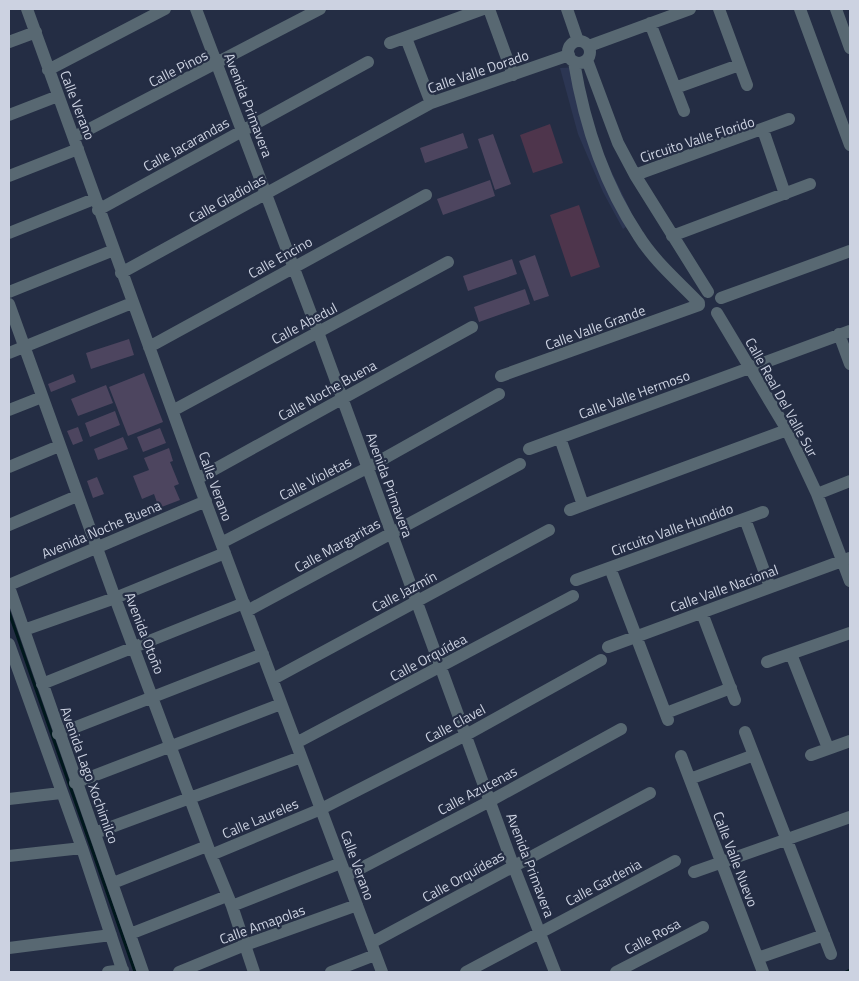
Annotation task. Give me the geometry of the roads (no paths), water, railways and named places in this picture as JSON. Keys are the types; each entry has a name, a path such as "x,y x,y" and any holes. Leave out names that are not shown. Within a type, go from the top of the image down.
{"street":[{"name":"Calle Verano","path":"27,9 132,303 174,410 223,548 382,972"},
{"path":"48,70 165,9"},
{"name":"Avenida Primavera","path":"196,9 294,266 443,667 513,865 541,932 555,972"},
{"name":"Calle Pinos","path":"9,176 76,143 320,9"},
{"path":"390,44 483,9"},
{"path":"489,9 513,75"},
{"path":"566,9 590,56 576,59"},
{"path":"690,9 584,44 572,43 569,49 576,59 635,175 708,292"},
{"path":"719,9 747,86"},
{"path":"800,9 850,146"},
{"path":"836,9 850,48"},
{"path":"650,23 684,111"},
{"path":"9,42 36,32"},
{"path":"406,38 432,103"},
{"path":"576,59 579,91 594,146 608,180 638,235 661,265 699,304 701,309 708,315 717,313 721,309 721,298 718,294 708,292 702,296 699,304"},
{"name":"Calle Valle Dorado","path":"400,118 432,103 513,75 576,59"},
{"name":"Calle Jacarandas","path":"9,233 96,204 242,130 368,62"},
{"path":"675,88 740,65"},
{"path":"9,115 58,96"},
{"name":"Calle Gladiolas","path":"121,273 400,118"},
{"path":"763,130 789,119"},
{"name":"Circuito Valle Florido","path":"635,175 763,130 786,194"},
{"path":"672,236 810,184"},
{"name":"Calle Encino","path":"149,346 426,195"},
{"path":"9,292 114,250"},
{"path":"721,298 850,251"},
{"name":"Calle Abedul","path":"174,410 448,262"},
{"path":"9,353 132,303"},
{"name":"Avenida Otoño","path":"9,304 114,598 135,649 209,851 230,901 254,972"},
{"name":"Calle Valle Grande","path":"501,376 699,304"},
{"name":"Calle Real Del Valle Sur","path":"717,313 787,430 847,559 850,582"},
{"name":"Calle Noche Buena","path":"198,480 472,327"},
{"path":"845,332 850,364"},
{"name":"Calle Valle Hermoso","path":"529,449 845,332"},
{"name":"Calle Violetas","path":"24,630 114,598 223,548 499,394"},
{"path":"9,410 42,397"},
{"path":"570,510 787,430"},
{"path":"560,438 583,505"},
{"path":"9,467 59,446"},
{"name":"Calle Margaritas","path":"42,684 246,607 520,464"},
{"path":"817,494 850,481"},
{"path":"9,525 78,496"},
{"name":"Avenida Noche Buena","path":"9,586 206,501"},
{"name":"Circuito Valle Hundido","path":"576,580 763,512"},
{"name":"Circuito Valle Hundido","path":"745,518 770,587"},
{"name":"Calle Jazmín","path":"273,679 549,530"},
{"name":"Calle Valle Nacional","path":"608,647 847,559"},
{"name":"Circuito Valle Hundido","path":"610,568 637,636"},
{"name":"Avenida Lago Xochimilco","path":"9,586 75,783 113,883 143,972"},
{"name":"Calle Orquídea","path":"296,743 443,667 573,596"},
{"path":"637,636 667,717 733,694 702,612"},
{"path":"767,662 850,633"},
{"path":"9,644 61,794 82,848 123,971 108,972"},
{"path":"58,734 264,654"},
{"path":"791,654 828,748"},
{"name":"Calle Clavel","path":"321,809 466,735 601,660"},
{"path":"9,686 22,684"},
{"path":"75,783 172,748 281,704"},
{"name":"Calle Azucenas","path":"346,876 490,801 621,729"},
{"path":"745,732 831,954"},
{"path":"811,755 850,741"},
{"path":"690,779 754,755"},
{"name":"Calle Valle Nuevo","path":"681,756 763,972"},
{"path":"95,833 301,757"},
{"path":"9,799 61,794"},
{"name":"Calle Orquídeas","path":"331,972 513,865 650,794"},
{"name":"Calle Laureles","path":"113,883 209,851 321,809"},
{"path":"694,872 850,817"},
{"path":"9,856 82,848"},
{"name":"Calle Gardenia","path":"466,972 675,861"},
{"path":"130,934 341,863"},
{"name":"Calle Amapolas","path":"179,972 245,945 357,905"},
{"name":"Calle Rosa","path":"616,972 703,927"},
{"path":"9,948 111,935"},
{"path":"758,958 824,935"}],"waterway":[{"path":"9,612 135,972"},
{"path":"846,972 850,970"}]}
